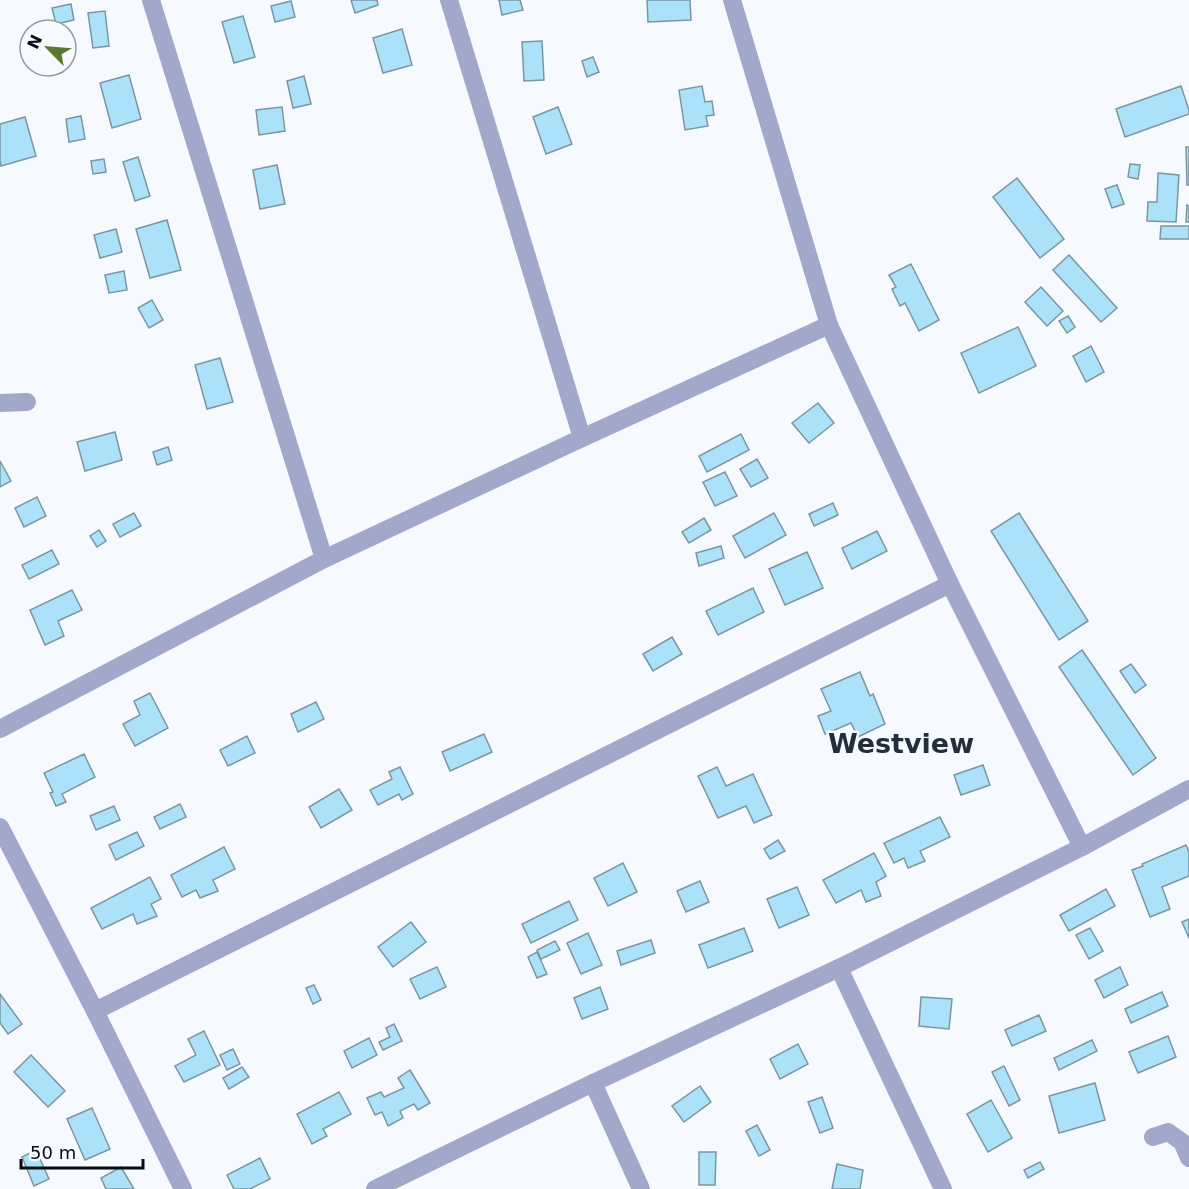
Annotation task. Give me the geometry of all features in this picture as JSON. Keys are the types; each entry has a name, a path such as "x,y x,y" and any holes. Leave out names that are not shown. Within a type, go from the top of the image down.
{"street":[{"path":"151,0 324,559"},
{"path":"449,0 582,438"},
{"path":"732,0 829,325 950,585 1082,847"},
{"path":"0,729 324,559 829,325"},
{"path":"0,403 27,402"},
{"path":"95,1011 950,585"},
{"path":"375,1189 838,968 1082,847 1189,789"},
{"path":"0,827 183,1189"},
{"path":"838,968 943,1189"},
{"path":"594,1083 641,1189"},
{"path":"1154,1137 1168,1132 1182,1142 1189,1158"}],"building":[{"path":"351,0 377,0 378,5 355,13"},
{"path":"499,0 520,0 523,10 502,15"},
{"path":"647,0 690,0 691,20 648,22"},
{"path":"291,1 295,17 275,22 271,6"},
{"path":"71,4 74,18 54,18 52,8"},
{"path":"105,11 109,46 93,48 88,13"},
{"path":"243,16 255,57 234,63 222,22"},
{"path":"402,29 412,65 383,73 373,38"},
{"path":"542,41 544,80 524,81 522,42"},
{"path":"593,57 599,72 587,77 582,61"},
{"path":"129,75 141,119 112,128 100,83"},
{"path":"304,76 311,104 293,108 287,81"},
{"path":"702,86 705,102 712,101 714,115 706,116 708,126 685,130 679,90"},
{"path":"1181,86 1189,114 1125,137 1116,109"},
{"path":"282,107 285,131 259,135 256,110"},
{"path":"558,107 572,144 546,154 533,117"},
{"path":"81,116 85,139 69,142 66,119"},
{"path":"25,117 36,156 1,166 0,124"},
{"path":"1186,147 1189,147 1189,185 1187,185"},
{"path":"138,157 150,196 135,201 123,162"},
{"path":"104,159 106,172 93,174 91,161"},
{"path":"1130,164 1140,165 1138,179 1128,177"},
{"path":"277,165 285,204 260,209 253,170"},
{"path":"1158,173 1179,175 1176,222 1147,221 1148,202 1157,202"},
{"path":"1017,178 1064,239 1040,258 993,197"},
{"path":"1117,185 1124,204 1112,208 1105,189"},
{"path":"1187,205 1189,206 1189,222 1186,222"},
{"path":"167,220 181,270 150,278 136,229"},
{"path":"1161,226 1189,226 1189,239 1160,239"},
{"path":"116,229 122,252 100,258 94,235"},
{"path":"1069,255 1117,308 1101,322 1053,270"},
{"path":"911,264 939,320 919,331 905,303 900,306 892,289 896,287 889,275"},
{"path":"124,271 127,290 109,293 105,275"},
{"path":"1041,287 1063,311 1047,326 1025,302"},
{"path":"152,300 163,320 149,328 138,308"},
{"path":"1068,316 1075,327 1067,333 1059,321"},
{"path":"1018,327 1036,366 979,393 961,353"},
{"path":"1091,346 1104,372 1086,382 1073,356"},
{"path":"220,358 233,402 207,409 195,365"},
{"path":"818,403 834,423 809,443 792,423"},
{"path":"115,432 122,460 85,471 77,442"},
{"path":"741,434 749,450 707,472 699,456"},
{"path":"168,447 172,460 157,465 153,452"},
{"path":"757,459 768,478 751,487 740,469"},
{"path":"0,461 11,481 0,487"},
{"path":"725,472 737,496 715,506 703,482"},
{"path":"37,497 46,516 24,527 15,508"},
{"path":"833,503 838,515 814,526 809,514"},
{"path":"134,513 141,526 120,537 113,524"},
{"path":"774,513 786,535 745,558 733,536"},
{"path":"1019,513 1088,621 1059,640 991,531"},
{"path":"704,518 711,530 689,543 682,532"},
{"path":"99,530 106,541 97,547 90,536"},
{"path":"877,531 887,551 852,569 842,548"},
{"path":"721,546 724,558 699,566 696,553"},
{"path":"52,550 59,564 29,579 22,565"},
{"path":"807,552 823,588 785,605 769,569"},
{"path":"753,588 764,612 718,635 706,611"},
{"path":"72,590 82,610 58,621 64,636 45,645 30,610"},
{"path":"672,637 682,654 653,671 643,654"},
{"path":"1082,650 1156,758 1133,775 1059,667"},
{"path":"1131,664 1146,685 1135,693 1120,671"},
{"path":"860,672 870,696 873,694 885,724 858,737 851,723 825,734 818,716 831,711 821,689"},
{"path":"150,693 168,728 135,746 123,724 140,715 134,701"},
{"path":"316,702 324,719 298,732 291,714"},
{"path":"484,734 492,752 450,771 442,752"},
{"path":"247,736 255,753 228,766 220,750"},
{"path":"84,754 95,777 62,794 66,802 56,806 50,793 53,792 44,773"},
{"path":"983,765 990,785 961,795 954,775"},
{"path":"400,767 413,794 402,800 399,794 378,805 370,790 392,779 389,772"},
{"path":"717,767 726,786 753,774 772,815 754,823 746,806 718,818 698,776"},
{"path":"339,789 352,810 321,828 309,807"},
{"path":"180,804 186,817 160,829 154,817"},
{"path":"114,806 120,820 96,830 90,816"},
{"path":"940,817 950,837 920,851 925,861 908,868 904,858 894,863 884,843"},
{"path":"137,832 144,846 116,860 109,845"},
{"path":"778,840 785,851 770,859 764,849"},
{"path":"1186,845 1189,852 1189,876 1162,887 1170,909 1150,917 1132,870"},
{"path":"224,847 235,869 213,880 218,891 200,898 196,890 182,897 171,875"},
{"path":"874,853 886,876 876,882 881,896 866,902 861,890 836,903 823,880"},
{"path":"623,863 637,892 608,906 594,878"},
{"path":"150,877 161,899 151,904 157,916 137,924 133,914 102,929 91,908"},
{"path":"700,881 709,902 686,912 677,891"},
{"path":"797,887 809,915 779,928 767,899"},
{"path":"1106,889 1115,906 1069,931 1060,915"},
{"path":"569,901 578,920 531,943 522,924"},
{"path":"1189,919 1189,938 1182,922"},
{"path":"411,922 426,942 393,967 378,947"},
{"path":"744,928 753,951 708,968 699,945"},
{"path":"1090,928 1103,951 1089,959 1076,935"},
{"path":"588,933 602,965 581,974 567,943"},
{"path":"651,940 655,953 621,965 617,951"},
{"path":"555,941 560,950 541,959 537,950"},
{"path":"537,952 547,974 537,978 528,957"},
{"path":"437,967 446,987 420,999 410,979"},
{"path":"1120,967 1128,985 1104,998 1095,980"},
{"path":"314,985 321,1000 313,1004 306,988"},
{"path":"600,987 608,1009 582,1019 574,998"},
{"path":"1162,992 1168,1006 1131,1023 1125,1009"},
{"path":"0,994 22,1024 8,1034 0,1023"},
{"path":"921,997 952,999 949,1029 919,1026"},
{"path":"1039,1015 1046,1031 1012,1046 1005,1030"},
{"path":"394,1024 402,1041 383,1050 379,1042 390,1037 386,1028"},
{"path":"204,1031 220,1065 184,1082 175,1066 196,1055 188,1039"},
{"path":"1168,1036 1176,1057 1138,1073 1129,1052"},
{"path":"369,1038 377,1055 352,1068 344,1051"},
{"path":"1092,1040 1097,1051 1059,1070 1054,1058"},
{"path":"798,1044 808,1064 780,1079 770,1059"},
{"path":"233,1049 240,1064 227,1070 220,1055"},
{"path":"31,1055 65,1091 48,1107 14,1072"},
{"path":"1004,1066 1020,1100 1009,1106 992,1072"},
{"path":"242,1067 249,1077 229,1089 223,1078"},
{"path":"410,1070 430,1103 418,1110 414,1104 400,1111 403,1118 388,1126 382,1112 375,1115 367,1098 381,1092 384,1097 404,1088 398,1078"},
{"path":"1095,1083 1105,1120 1059,1133 1049,1096"},
{"path":"700,1086 711,1102 684,1122 672,1106"},
{"path":"339,1092 351,1114 323,1129 327,1136 312,1144 297,1114"},
{"path":"822,1097 833,1128 820,1133 808,1102"},
{"path":"991,1100 1012,1138 988,1152 967,1114"},
{"path":"92,1108 110,1149 85,1160 67,1119"},
{"path":"757,1125 770,1150 759,1156 746,1131"},
{"path":"36,1150 49,1179 34,1186 22,1157"},
{"path":"699,1152 716,1152 715,1185 699,1185"},
{"path":"260,1158 270,1179 250,1189 234,1189 227,1175"},
{"path":"1040,1162 1044,1169 1028,1178 1024,1170"},
{"path":"837,1164 863,1170 860,1189 832,1189"},
{"path":"121,1167 134,1189 106,1189 101,1178"}],"district":[{"name":"Westview","path":"901,743"}]}
